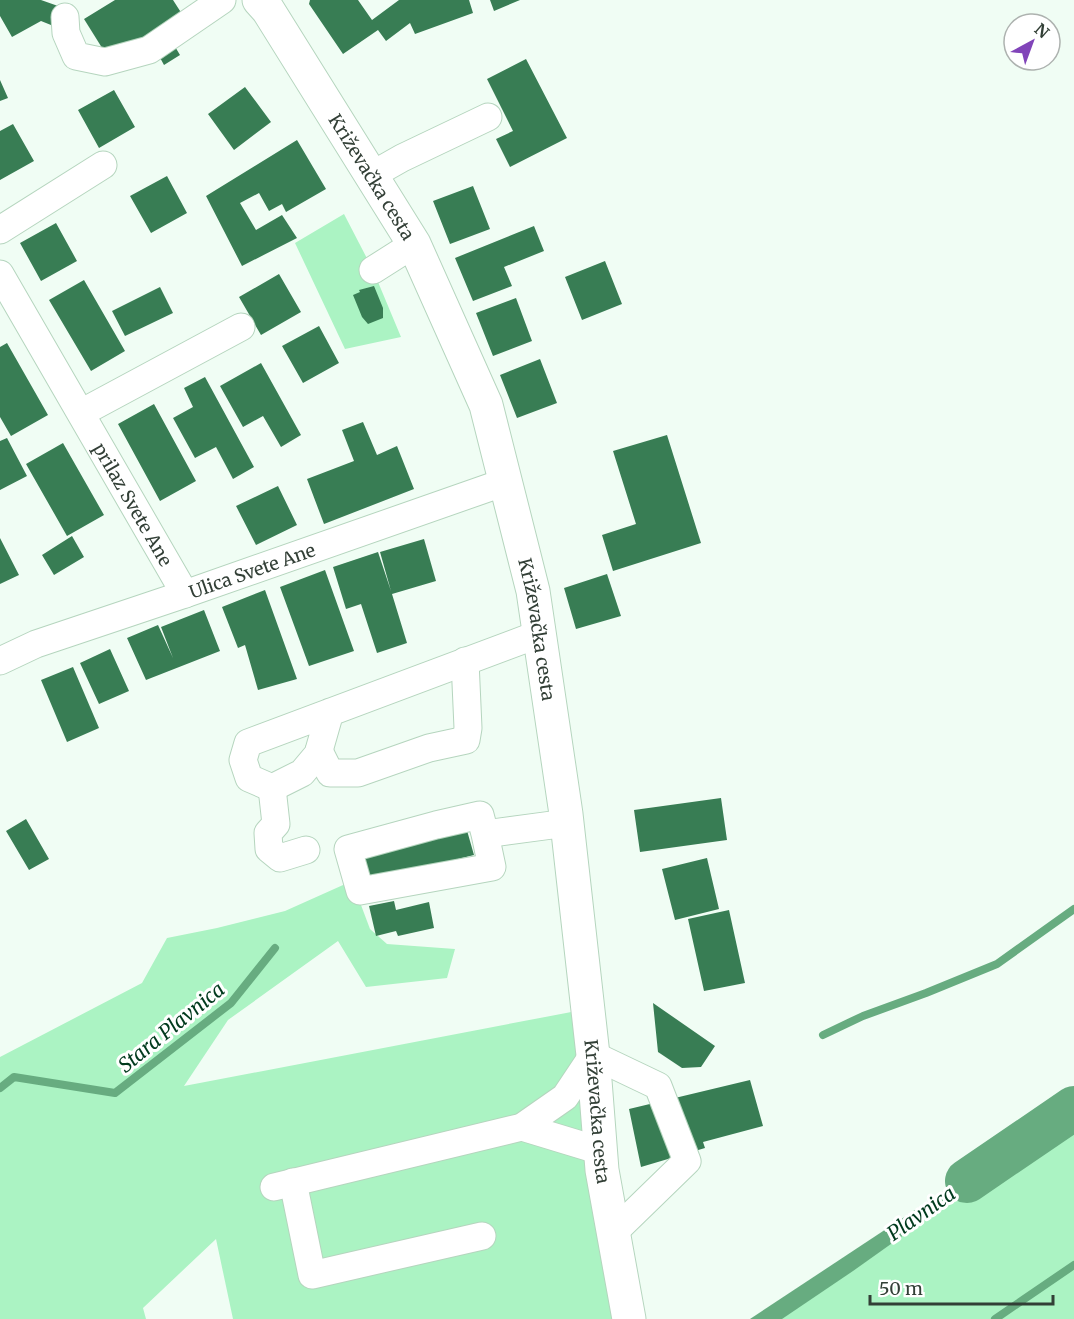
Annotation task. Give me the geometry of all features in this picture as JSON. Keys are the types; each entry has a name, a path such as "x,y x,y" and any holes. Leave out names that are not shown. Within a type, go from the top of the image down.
{"main road":[{"name":"Križevačka cesta","path":"268,3 414,244 486,405 533,591 567,823 602,1170 629,1319"}],"street":[{"path":"65,17 66,33 76,56 105,62 149,50 222,0"},
{"path":"372,175 488,117"},
{"path":"0,230 103,165"},
{"path":"373,270 414,244"},
{"name":"prilaz Svete Ane","path":"0,274 185,594"},
{"path":"81,413 241,327"},
{"name":"Ulica Svete Ane","path":"0,661 36,644 505,482"},
{"path":"272,788 249,778 243,760 248,743 539,634"},
{"path":"319,751 330,773 358,773 429,748 466,740 468,728 465,662"},
{"path":"272,788 302,773 319,751 330,712"},
{"path":"272,788 276,824 268,833 269,849 280,858 306,850"},
{"path":"480,815 485,834 492,867 360,891 348,849 480,815"},
{"path":"485,834 567,823"},
{"path":"482,1236 312,1275 283,1185 522,1127 565,1097 592,1055 658,1086 687,1161 614,1232"},
{"path":"522,1127 601,1151"}],"shaded area":[{"path":"344,214 373,270 401,337 345,349 295,243"},
{"path":"352,881 370,929 387,944 455,949 447,978 366,987 338,941 228,1020 184,1086 587,1009 632,1319 233,1319 216,1239 143,1308 146,1319 0,1319 0,1057 142,983 167,938 285,911"},
{"path":"1074,1108 1074,1319 768,1319"}],"water":[{"path":"1017,1147 1005,1163 782,1319 750,1319 986,1163"}],"building":[{"path":"0,0 41,0 58,6 51,25 41,21 12,37 0,16"},
{"path":"115,0 173,0 182,14 109,59 84,19"},
{"path":"310,0 358,0 372,20 399,0 469,0 473,13 415,34 410,23 386,41 378,30 343,54 309,4"},
{"path":"490,0 520,0 494,11"},
{"path":"174,45 180,55 164,65 158,54"},
{"path":"526,59 567,138 510,167 496,139 513,131 487,79"},
{"path":"0,80 8,98 0,101"},
{"path":"245,87 271,122 234,150 208,114"},
{"path":"114,90 135,127 99,148 78,110"},
{"path":"13,124 34,161 0,180 0,131"},
{"path":"297,140 326,189 286,212 282,204 269,211 259,193 240,203 256,230 282,215 297,238 242,266 206,196"},
{"path":"167,176 187,213 151,233 130,196"},
{"path":"473,186 490,229 450,244 433,201"},
{"path":"56,223 77,261 41,281 20,243"},
{"path":"534,226 544,251 504,267 512,286 473,301 455,258"},
{"path":"605,261 622,304 582,320 565,277"},
{"path":"279,274 301,312 261,335 239,297"},
{"path":"84,280 125,351 91,371 49,300"},
{"path":"374,286 383,308 383,318 368,324 362,317 353,295 360,292 359,290"},
{"path":"160,287 173,313 125,336 112,311"},
{"path":"516,298 532,341 493,356 476,313"},
{"path":"319,326 339,363 303,383 282,346"},
{"path":"7,343 48,415 11,436 0,417 0,347"},
{"path":"540,359 557,403 517,418 500,375"},
{"path":"261,363 301,435 281,447 263,416 243,427 220,386"},
{"path":"205,377 254,467 233,479 216,447 195,458 173,418 193,407 184,388"},
{"path":"154,404 196,481 160,501 118,424"},
{"path":"363,422 377,455 397,446 414,489 324,524 307,479 354,461 342,430"},
{"path":"667,435 701,543 613,571 602,535 636,524 613,451"},
{"path":"7,438 27,476 0,490 0,441"},
{"path":"63,443 104,515 67,536 26,464"},
{"path":"278,486 297,525 256,545 236,506"},
{"path":"72,536 84,557 54,575 42,555"},
{"path":"0,538 19,575 0,584"},
{"path":"424,539 436,581 392,594 407,643 377,653 361,604 346,609 333,567 378,552 391,591 380,552"},
{"path":"325,570 354,651 309,666 280,587"},
{"path":"607,574 621,616 576,629 564,588"},
{"path":"265,590 297,679 258,690 245,645 238,648 222,607"},
{"path":"204,610 220,651 146,680 127,638 158,625 173,658 161,627"},
{"path":"110,649 129,691 99,704 80,663"},
{"path":"73,667 99,728 67,742 41,680"},
{"path":"721,798 727,840 640,852 634,810"},
{"path":"26,819 49,859 29,870 6,831"},
{"path":"464,820 474,855 361,883 353,856"},
{"path":"707,858 719,909 675,920 662,869"},
{"path":"394,901 396,910 429,902 434,928 398,936 396,931 376,936 369,906"},
{"path":"729,910 745,983 704,991 688,919"},
{"path":"653,1003 715,1046 701,1067 682,1068 658,1052"},
{"path":"750,1080 763,1126 703,1142 705,1148 641,1167 629,1109"}],"waterway":[{"path":"823,1035 863,1016 997,964 1074,909"},
{"name":"Stara Plavnica","path":"0,1088 14,1077 115,1093 231,1003 275,948"},
{"name":"Plavnica","path":"967,1181 1074,1108"},
{"path":"995,1319 1074,1265"}]}
